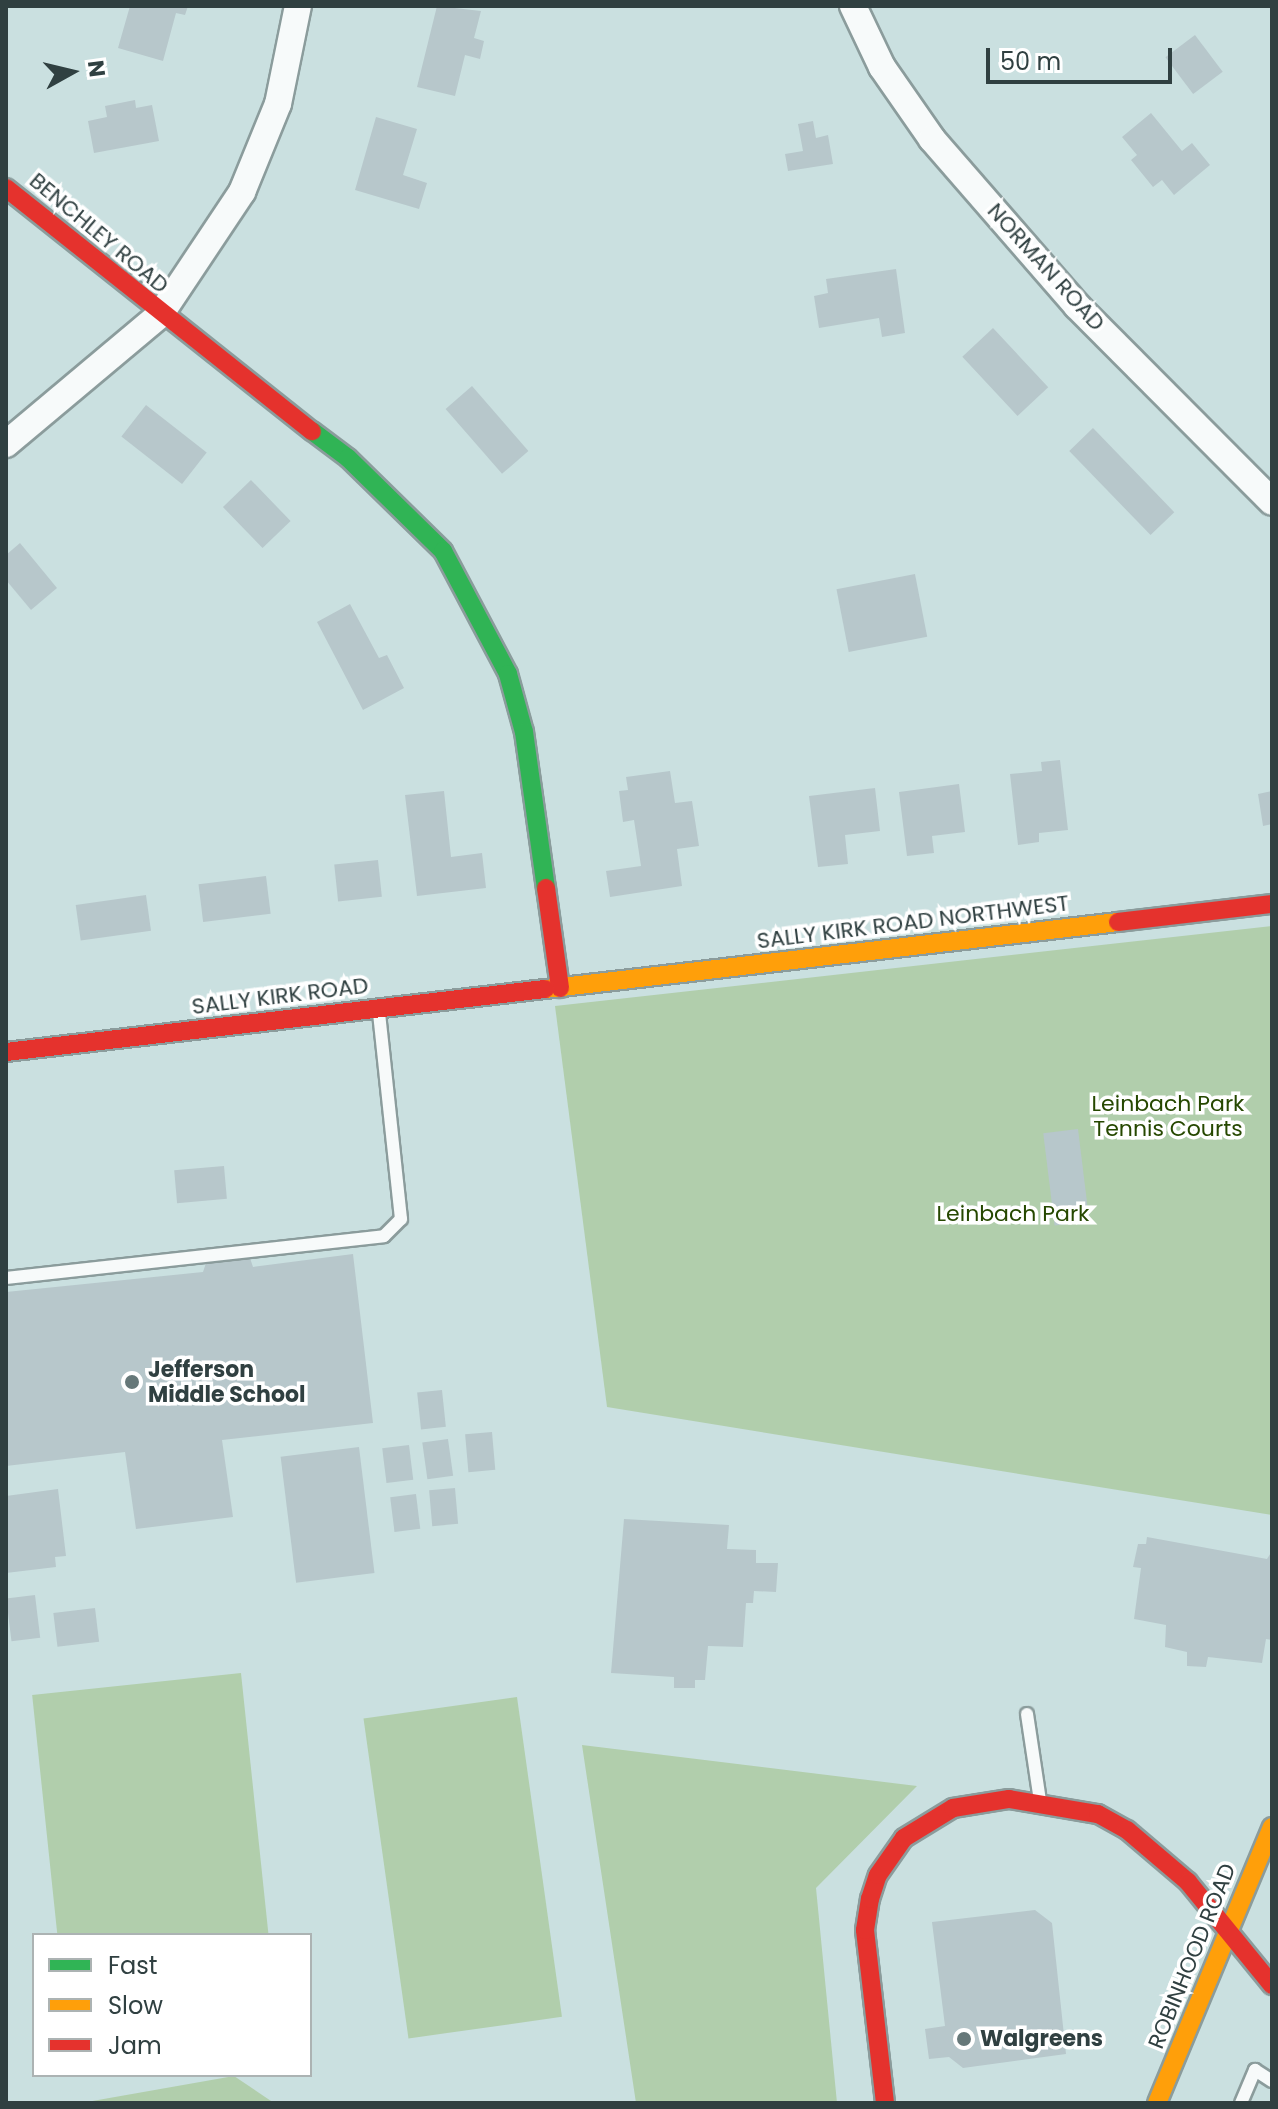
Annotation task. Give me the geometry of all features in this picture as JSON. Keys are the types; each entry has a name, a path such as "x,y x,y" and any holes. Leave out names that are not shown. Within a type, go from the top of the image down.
{"street":[{"path":"6,444 160,315 242,192 278,104 298,6"},
{"name":"NORMAN ROAD","path":"853,6 882,67 932,139 1077,306 1272,502"},
{"name":"BENCHLEY ROAD","path":"6,188 160,315 348,458 443,551 508,674 524,732 560,988"},
{"name":"SALLY KIRK ROAD NORTHWEST","path":"560,988 1272,904"},
{"name":"SALLY KIRK ROAD","path":"6,1052 560,988"},
{"path":"885,2103 865,1930 878,1875 904,1838 953,1808 1009,1799 1040,1801 1077,1806 1127,1830 1188,1882 1227,1936 1272,1985"},
{"name":"ROBINHOOD ROAD","path":"1157,2103 1227,1936 1265,1863 1272,1827"}],"lane":[{"path":"6,1278 384,1236 401,1219 379,1009"},
{"path":"1027,1714 1040,1801"},
{"path":"1241,2103 1255,2070 1272,2081"}],"green space":[{"name":"Leinbach Park","path":"1272,926 1272,1515 607,1407 555,1006"},
{"path":"241,1673 268,1933 57,1933 32,1695"},
{"path":"517,1697 562,2017 408,2038 364,1719"},
{"path":"582,1745 917,1786 816,1888 837,2103 636,2103"},
{"path":"235,2077 274,2103 81,2103"}],"building":[{"path":"130,6 188,6 185,15 176,13 163,61 118,48"},
{"path":"437,6 481,11 474,38 484,41 480,59 465,55 455,96 417,87"},
{"path":"1195,35 1223,72 1193,94 1165,57"},
{"path":"135,100 136,108 152,105 159,141 94,153 88,121 107,117 105,106"},
{"path":"1151,113 1182,151 1192,143 1210,165 1174,195 1162,180 1153,187 1131,160 1137,155 1122,137"},
{"path":"376,117 417,129 403,175 427,183 419,209 355,190"},
{"path":"813,121 816,138 828,135 833,164 788,171 785,154 803,151 798,124"},
{"path":"896,269 905,333 882,337 879,318 819,328 814,296 828,293 826,279"},
{"path":"993,328 1048,387 1018,416 962,357"},
{"path":"472,386 528,451 502,474 446,409"},
{"path":"146,405 207,452 182,484 121,437"},
{"path":"1093,428 1174,512 1151,535 1069,451"},
{"path":"251,480 291,521 263,548 223,507"},
{"path":"20,543 57,588 31,610 6,580 6,555"},
{"path":"915,574 927,637 849,652 836,589"},
{"path":"350,604 379,658 387,655 404,688 363,710 317,622"},
{"path":"1060,760 1068,830 1039,833 1039,842 1018,845 1010,774 1042,771 1041,762"},
{"path":"670,771 675,803 692,801 699,846 677,849 682,886 610,897 606,871 641,866 634,820 623,822 619,791 628,790 626,777"},
{"path":"959,784 965,832 932,836 934,853 907,856 899,792"},
{"path":"875,788 880,831 845,835 848,864 818,867 809,796"},
{"path":"444,791 451,857 482,853 486,888 417,896 405,795"},
{"path":"1272,791 1272,824 1263,826 1258,794"},
{"path":"378,860 382,897 338,901 334,865"},
{"path":"266,876 271,914 203,922 199,884"},
{"path":"146,895 151,931 81,941 76,905"},
{"path":"1078,1129 1089,1221 1055,1226 1043,1133"},
{"path":"224,1166 227,1199 177,1203 174,1170"},
{"path":"353,1254 373,1423 222,1440 233,1517 136,1529 125,1452 6,1466 6,1292 203,1272 206,1263 250,1258 253,1267"},
{"path":"442,1390 446,1427 421,1429 417,1393"},
{"path":"492,1432 495,1470 468,1472 465,1434"},
{"path":"448,1439 453,1476 427,1479 422,1443"},
{"path":"409,1445 413,1480 386,1483 382,1448"},
{"path":"359,1447 374,1573 296,1583 281,1457"},
{"path":"455,1488 458,1524 432,1526 429,1490"},
{"path":"58,1489 66,1556 55,1557 56,1567 6,1573 6,1496"},
{"path":"416,1494 420,1529 394,1532 390,1497"},
{"path":"624,1519 729,1525 727,1549 756,1550 756,1563 778,1563 776,1592 754,1591 753,1603 746,1603 743,1647 708,1646 705,1680 695,1680 695,1688 674,1688 674,1677 611,1673"},
{"path":"1147,1537 1267,1559 1272,1551 1272,1640 1266,1639 1262,1663 1208,1657 1206,1667 1187,1666 1187,1652 1165,1647 1166,1625 1134,1619 1141,1568 1133,1567 1138,1544 1146,1544"},
{"path":"35,1595 40,1638 11,1641 6,1599"},
{"path":"95,1608 99,1642 57,1647 53,1613"},
{"name":"Walgreens","path":"1035,1910 1052,1923 1066,2054 963,2068 949,2057 929,2059 925,2029 945,2026 932,1922"}],"traffic: fast":[{"path":"312,431 348,458 443,551 508,674 524,732 546,888"}],"traffic: slow":[{"path":"545,989 1118,922"},
{"path":"1157,2103 1272,1827"}],"traffic: jam":[{"path":"6,188 312,431"},
{"path":"546,888 560,988"},
{"path":"1118,922 1272,904"},
{"path":"6,1052 545,989"},
{"path":"885,2103 865,1930 870,1899 878,1875 904,1838 953,1808 1009,1799 1098,1814 1127,1830 1188,1882 1272,1985"}],"place":[{"name":"Jefferson Middle School","path":"132,1382"},
{"name":"Walgreens","path":"964,2039"}],"park label":[{"name":"Leinbach Park Tennis Courts","path":"1168,1116"}]}
